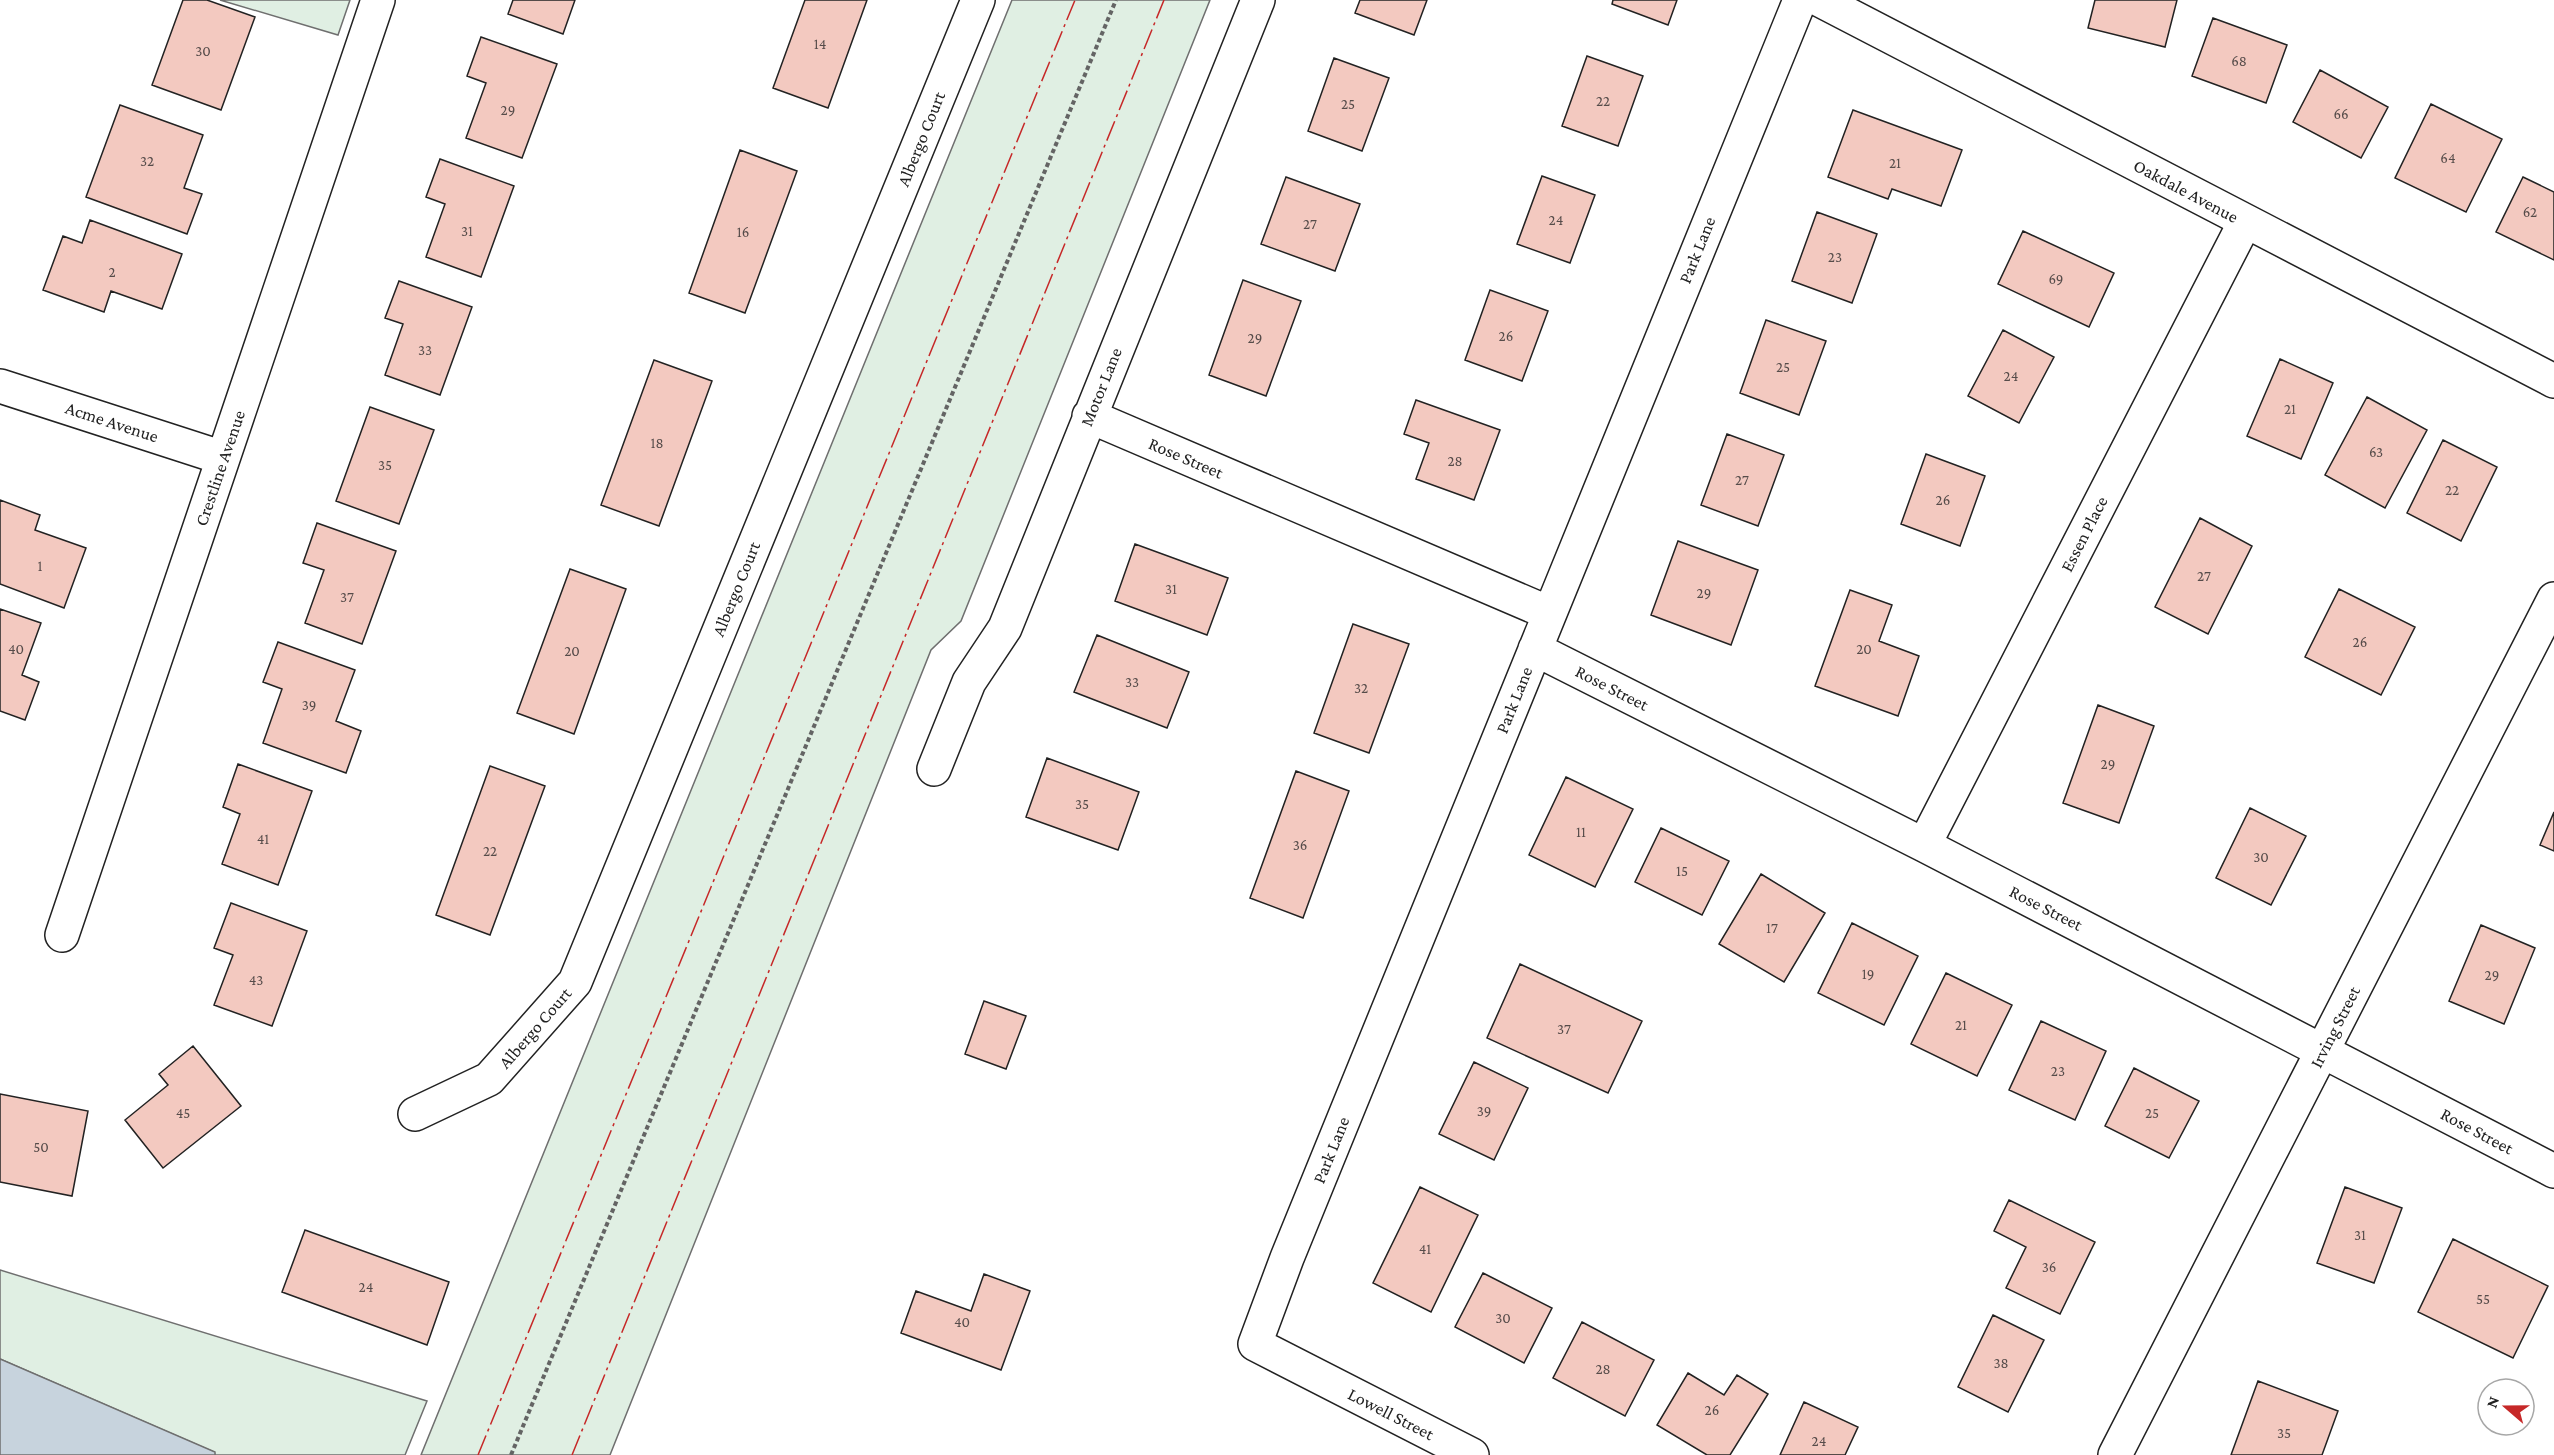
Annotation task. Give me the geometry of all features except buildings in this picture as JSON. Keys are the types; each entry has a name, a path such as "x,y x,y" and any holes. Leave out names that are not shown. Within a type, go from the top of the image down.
{"street":[{"name":"Crestline Avenue","path":"62,935 378,0"},
{"name":"Albergo Court","path":"415,1114 489,1079 575,982 978,0"},
{"name":"Motor Lane","path":"934,770 969,682 1005,628 1258,0"},
{"name":"Park Lane","path":"1311,1373 1255,1344 1274,1289 1800,0"},
{"name":"Oakdale Avenue","path":"1820,0 2554,381"},
{"name":"Essen Place","path":"1923,845 2245,222"},
{"name":"Acme Avenue","path":"0,386 223,458"},
{"name":"Rose Street","path":"1089,416 1549,613"},
{"name":"Irving Street","path":"2115,1455 2554,599"},
{"name":"Rose Street","path":"1535,649 1923,845 2554,1172"},
{"name":"Lowell Street","path":"1311,1373 1472,1455"}],"path":[{"path":"511,1455 1116,0"}],"green space":[{"path":"220,0 350,0 338,35"},
{"path":"1012,0 1210,0 961,621 931,650 610,1455 421,1455"},
{"path":"0,1270 427,1401 405,1455 215,1455 214,1452 0,1359"}],"shaded area":[{"path":"0,1359 215,1452 215,1455 0,1455"}],"power":[{"path":"478,1455 1075,0"},
{"path":"572,1455 1164,0"}]}
